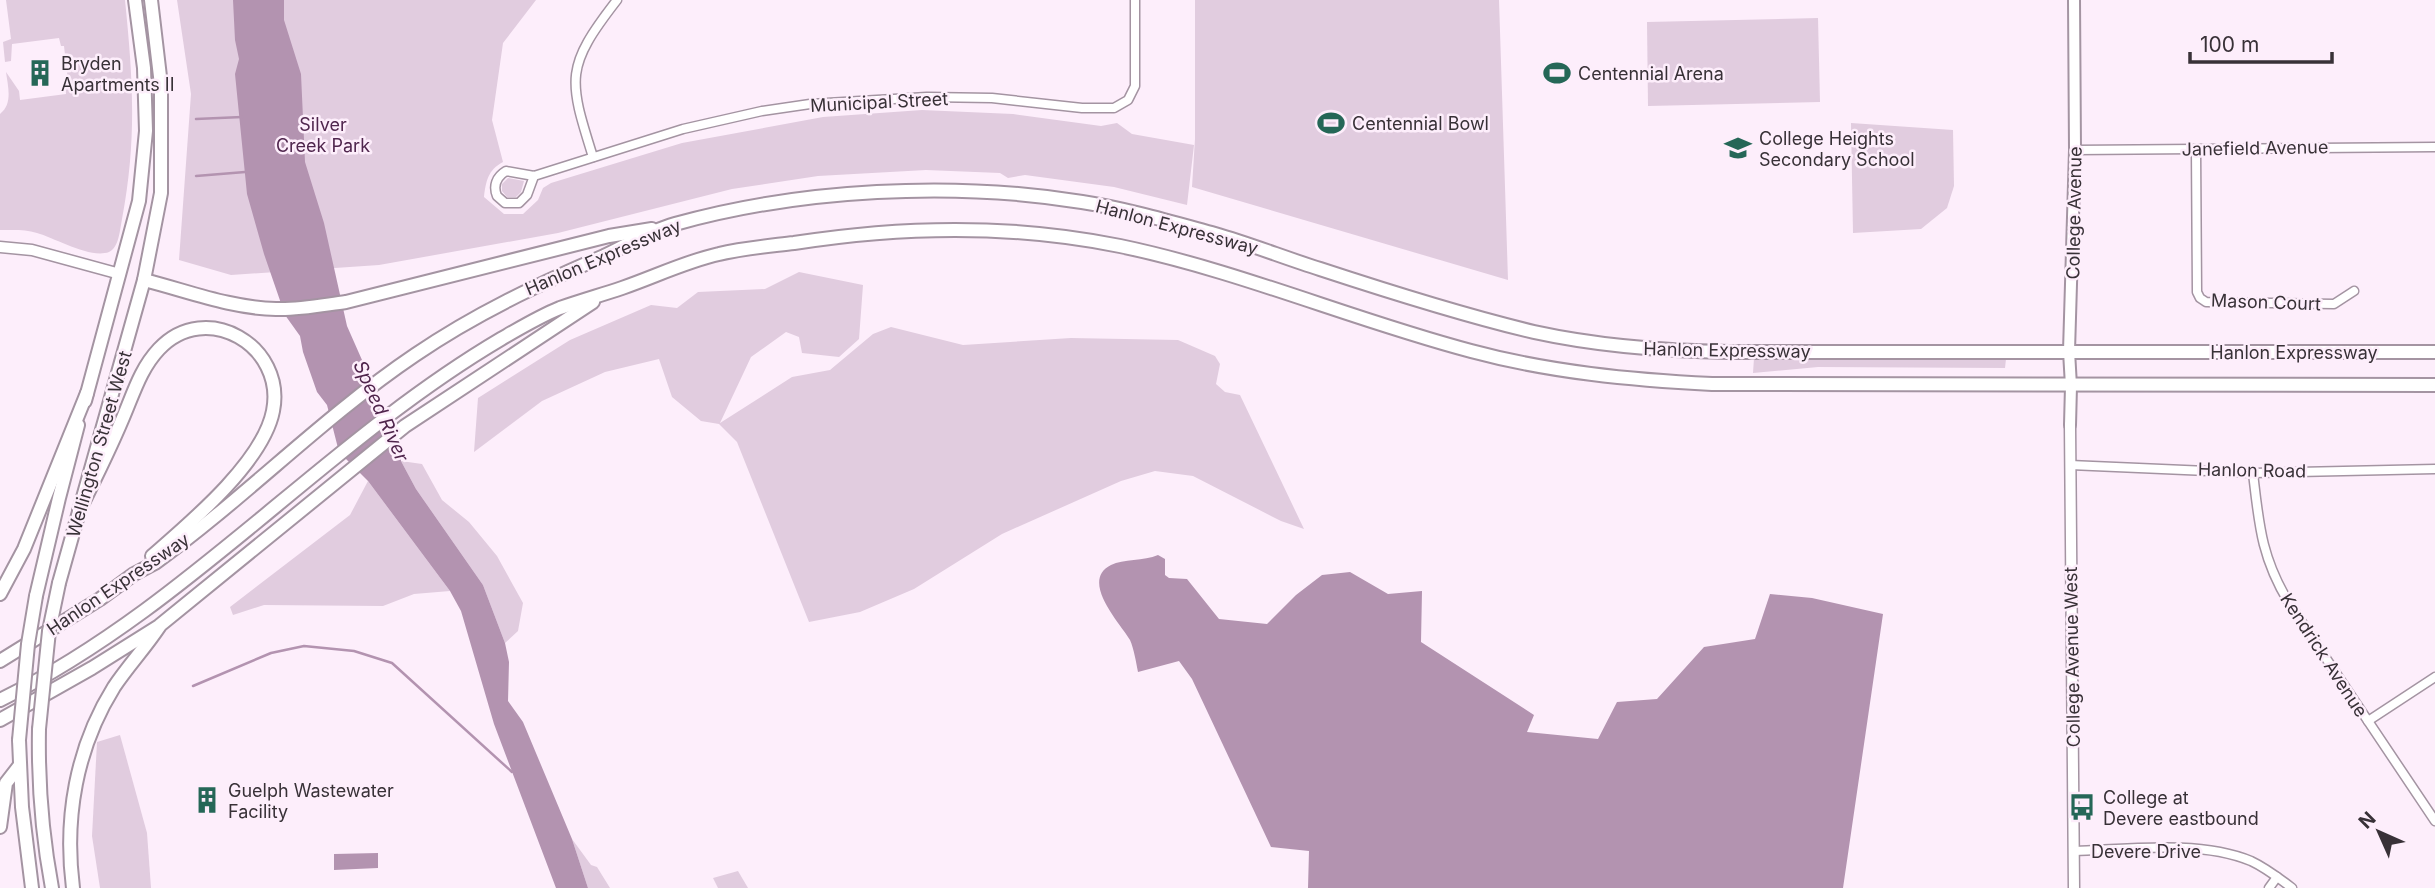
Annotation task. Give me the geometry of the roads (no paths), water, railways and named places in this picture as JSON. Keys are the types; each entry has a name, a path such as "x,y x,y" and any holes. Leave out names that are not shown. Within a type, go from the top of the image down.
{"main road":[{"name":"Wellington Street West","path":"32,888 24,826 19,740 27,644 59,498 139,201 146,131 144,68 135,0"},
{"name":"Wellington Street West","path":"52,888 42,825 38,775 42,680 60,583 144,280 161,193 161,85 151,0"},
{"name":"College Avenue","path":"2070,425 2068,351 2076,150 2074,0"},
{"name":"Hanlon Expressway","path":"0,661 165,556 372,386 418,353 519,293 670,226 741,208 824,197 931,191 1029,195 1138,212 1424,301 1534,332 1583,341 1681,351 2435,352"},
{"path":"120,274 213,300 275,309 306,308 346,302 609,236 670,226"},
{"name":"Hanlon Expressway","path":"0,700 81,655 142,613 332,460 433,383 502,339 557,309 718,254 854,233 1002,230 1120,246 1241,279 1475,352 1605,376 1712,384 2435,385"},
{"path":"0,720 159,626 405,426 608,293"},
{"path":"79,511 144,369 160,348 177,336 197,329 239,335 257,349 270,370 274,391 274,411 268,429 257,448 218,495 134,574"},
{"path":"0,594 24,549 87,393"},
{"path":"73,888 69,839 81,760 95,723 114,687 159,626"},
{"path":"0,827 6,783 20,765"}],"street":[{"path":"593,157 576,102 577,66 587,40 617,0"},
{"name":"Municipal Street","path":"534,176 527,195 519,203 505,202 497,196 495,184 502,173 511,171 534,176 683,129 762,111 810,104 935,97 992,98 1082,108 1114,108 1128,100 1135,86 1135,0"},
{"name":"Janefield Avenue","path":"2076,150 2435,147"},
{"name":"Mason Court","path":"2196,149 2197,292 2200,298 2206,302 2334,304 2354,291"},
{"path":"0,247 32,250 120,274"},
{"name":"College Avenue West","path":"2070,425 2074,888"},
{"name":"Hanlon Road","path":"2070,465 2253,473 2435,469"},
{"name":"Kendrick Avenue","path":"2253,473 2262,544 2272,573 2288,603 2435,821"},
{"path":"2368,722 2435,677"},
{"name":"Devere Drive","path":"2075,851 2184,848 2213,851 2248,860 2292,888"},
{"path":"2269,888 2277,877"}],"water":[{"name":"Speed River","path":"233,0 284,0 284,20 301,74 305,162 324,223 347,326 392,428 401,452 401,461 416,489 483,585 505,643 509,662 508,701 523,722 572,839 588,888 556,888 494,724 461,611 450,591 368,481 339,452 327,405 317,392 300,336 285,315 247,194 235,74 239,59"},
{"path":"1158,555 1165,559 1165,575 1169,578 1187,579 1219,619 1267,624 1296,595 1322,575 1350,572 1388,594 1422,591 1421,642 1534,715 1527,732 1598,739 1617,702 1657,699 1704,647 1755,639 1770,594 1812,598 1883,614 1843,888 1308,888 1309,851 1271,847 1192,679 1179,661 1138,672 1130,640 1105,602 1099,581 1102,572 1116,563"},
{"path":"378,853 378,868 334,870 334,854"}],"waterway":[{"path":"196,119 242,117"},
{"path":"196,176 245,172"},
{"path":"193,686 271,653 304,646 354,651 392,663 512,772"}],"place":[{"name":"Bryden Apartments II","path":"40,73"},
{"name":"Centennial Arena","path":"1557,73"},
{"name":"Centennial Bowl","path":"1331,123"},
{"name":"College Heights Secondary School","path":"1738,148"},
{"name":"Guelph Wastewater Facility","path":"207,800"},
{"name":"College at Devere eastbound","path":"2082,807"}],"park label":[{"name":"Silver Creek Park","path":"323,134"}]}
